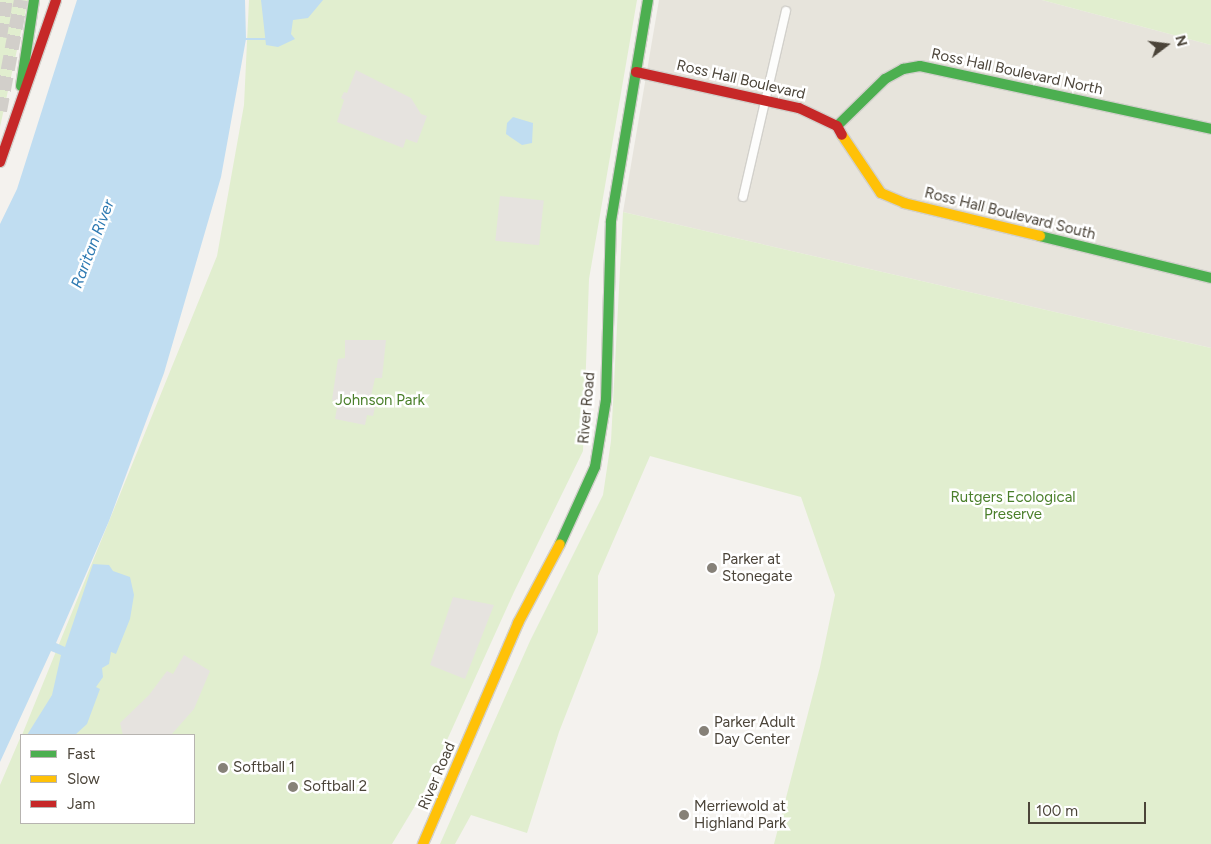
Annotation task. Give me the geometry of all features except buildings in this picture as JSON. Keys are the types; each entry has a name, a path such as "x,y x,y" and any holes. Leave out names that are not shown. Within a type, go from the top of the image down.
{"main road":[{"path":"1,159 17,104 34,0"},
{"path":"1,159 56,0"},
{"name":"River Road","path":"423,844 522,614 578,509 595,467 606,400 609,245 648,0"},
{"name":"Ross Hall Boulevard North","path":"837,126 885,79 903,69 920,66 1211,129"},
{"name":"Ross Hall Boulevard","path":"636,72 799,108 837,126"},
{"name":"Ross Hall Boulevard South","path":"837,126 871,182 881,193 893,199 1211,278"}],"street":[{"path":"743,197 763,100 786,11"}],"shaded area":[{"path":"659,0 1042,0 1211,45 1211,348 623,212"},
{"path":"356,70 411,98 421,114 427,116 417,143 406,139 403,148 337,122 344,100 341,98 344,92 347,93"},
{"path":"500,196 544,201 539,245 495,241"},
{"path":"345,340 386,340 382,378 375,378 369,405 375,407 373,416 367,415 365,425 335,419 338,402 332,400 338,359 345,358"},
{"path":"453,597 494,605 465,679 430,665"},
{"path":"184,655 210,671 194,709 172,734 123,734 120,723 149,695 167,671 173,674"}],"green space":[{"path":"0,0 28,0 0,127"},
{"name":"Johnson Park","path":"249,0 637,0 589,279 583,451 514,592 424,791 392,844 0,844 0,785 20,738 20,824 195,824 195,734 22,734 217,256 244,105"},
{"path":"1042,0 1211,0 1211,45"},
{"name":"Rutgers Ecological Preserve","path":"623,212 1211,348 1211,844 774,844 820,667 835,595 801,497 650,456 598,576 598,632 559,732 527,833 471,815 455,844 440,844 530,641 603,495 611,441"}],"water":[{"name":"Raritan River","path":"77,0 245,0 246,39 221,177 164,373 109,521 56,643 65,647 93,564 109,565 113,571 130,577 134,595 130,619 116,654 111,652 109,664 102,668 103,677 96,687 100,689 87,724 76,734 28,734 52,695 61,655 51,651 0,762 0,224 17,189"},
{"path":"261,0 323,0 308,18 293,20 291,34 295,39 278,47 266,45"},
{"path":"513,117 533,123 532,143 522,145 506,134 507,123"}],"waterway":[{"path":"246,39 266,39"}],"tunnel":[{"path":"0,37 6,0"},
{"path":"0,111 21,0"}],"traffic: fast":[{"path":"21,86 34,0"},
{"path":"560,544 595,467 606,400 611,221 648,0"},
{"path":"837,126 885,79 903,69 920,66 1211,129"},
{"path":"1040,236 1211,278"}],"traffic: slow":[{"path":"842,135 881,193 904,203 1040,236"},
{"path":"423,844 518,623 560,544"}],"traffic: jam":[{"path":"0,162 56,0"},
{"path":"636,72 799,108 837,126 842,135"}],"place":[{"name":"Parker at Stonegate","path":"712,568"},
{"name":"Parker Adult Day Center","path":"704,731"},
{"name":"Softball 1","path":"223,768"},
{"name":"Softball 2","path":"293,787"},
{"name":"Merriewold at Highland Park","path":"684,815"}]}
